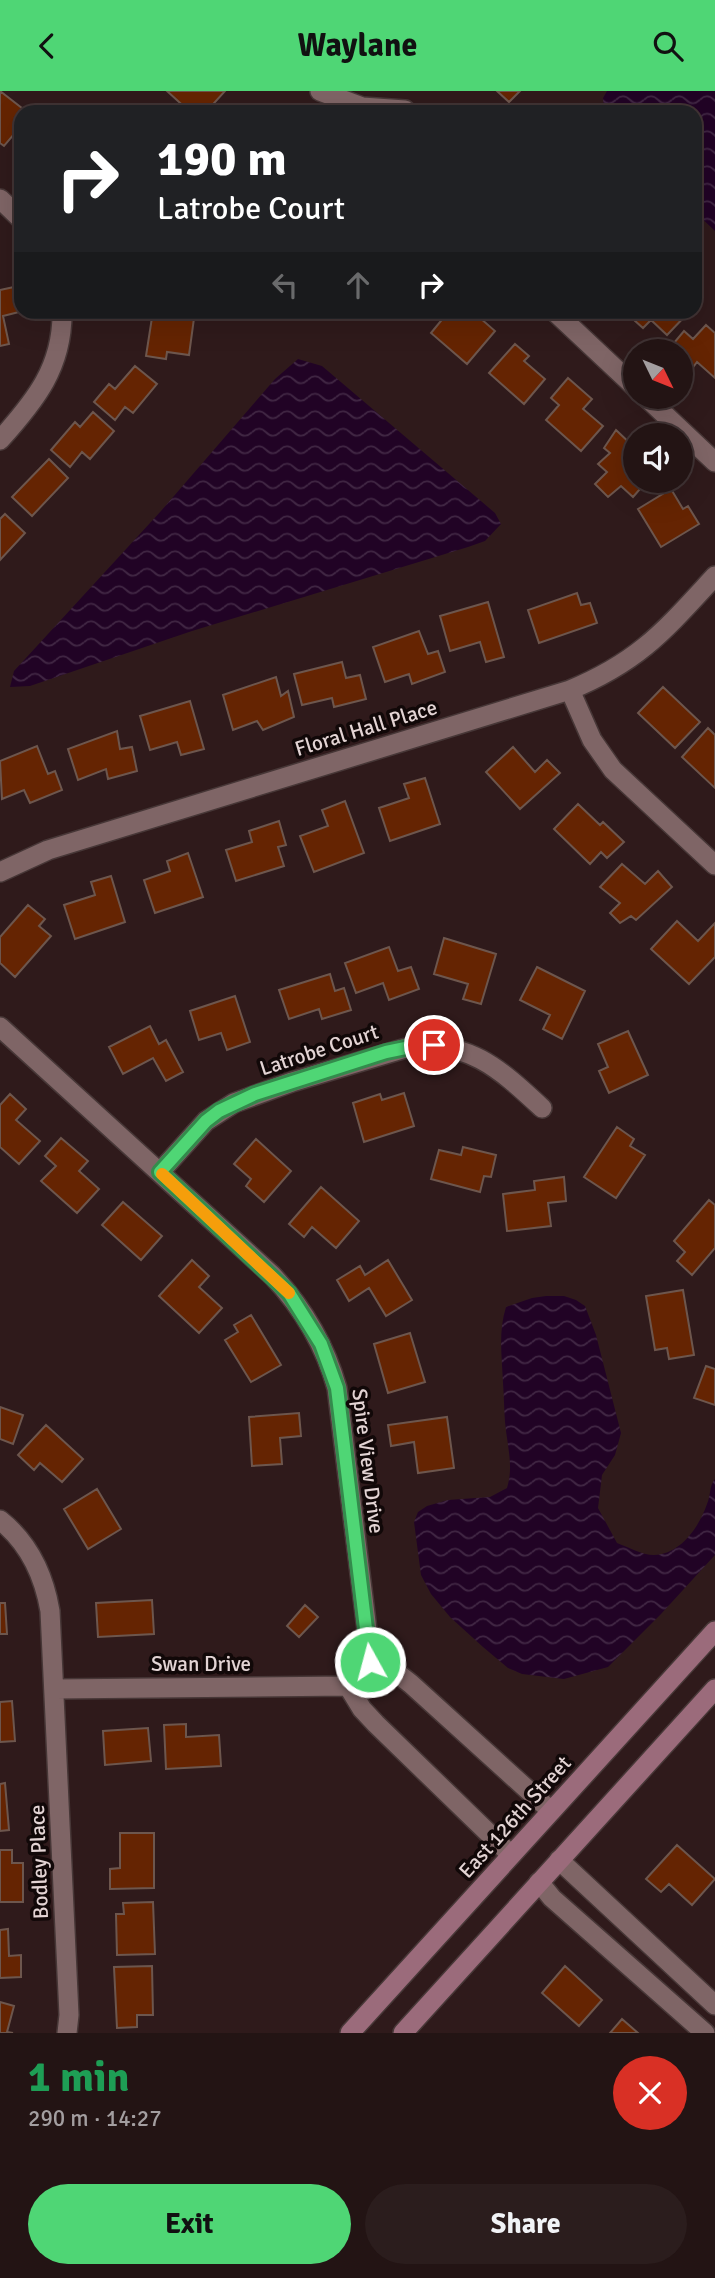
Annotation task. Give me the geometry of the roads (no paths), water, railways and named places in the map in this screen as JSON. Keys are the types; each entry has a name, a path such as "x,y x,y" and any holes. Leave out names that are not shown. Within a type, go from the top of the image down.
{"main road":[{"name":"East 126th Street","path":"349,2033 715,1631"},
{"path":"403,2033 715,1689"}],"street":[{"path":"320,91 357,105"},
{"path":"0,199 14,212"},
{"path":"0,440 29,408 50,373 60,342 61,319"},
{"path":"563,319 623,376"},
{"path":"659,409 715,462"},
{"name":"Floral Hall Place","path":"0,872 61,846 570,690 603,676 635,656 663,632 715,576"},
{"path":"570,690 592,740 613,770 715,865"},
{"name":"Spire View Drive","path":"0,1027 289,1293 314,1331 328,1359 337,1388 370,1662"},
{"name":"Latrobe Court","path":"160,1172 206,1121 234,1103 279,1086 420,1045 448,1047 479,1057 505,1075 542,1108"},
{"name":"Bodley Place","path":"0,1520 19,1538 46,1590 55,1689 69,2015 67,2033"},
{"path":"511,1855 376,1724 362,1709 348,1686 361,1675 370,1662 397,1673 551,1811"},
{"name":"Swan Drive","path":"55,1689 348,1686"},
{"path":"559,1860 715,2005"},
{"path":"538,1882 552,1898 705,2033"}],"water":[{"path":"607,91 715,91 715,231 702,219 702,105 604,105 603,98"},
{"path":"298,359 322,366 495,513 501,524 485,541 468,547 192,631 30,686 10,687 14,671 161,511 275,379"},
{"path":"546,1296 564,1296 585,1306 596,1335 621,1433 615,1455 602,1475 598,1508 617,1543 649,1555 673,1550 688,1538 699,1522 715,1479 715,1555 608,1667 564,1679 522,1674 508,1668 450,1617 431,1594 421,1575 414,1522 418,1512 427,1506 448,1500 490,1497 507,1488 510,1464 501,1354 506,1307"}]}
